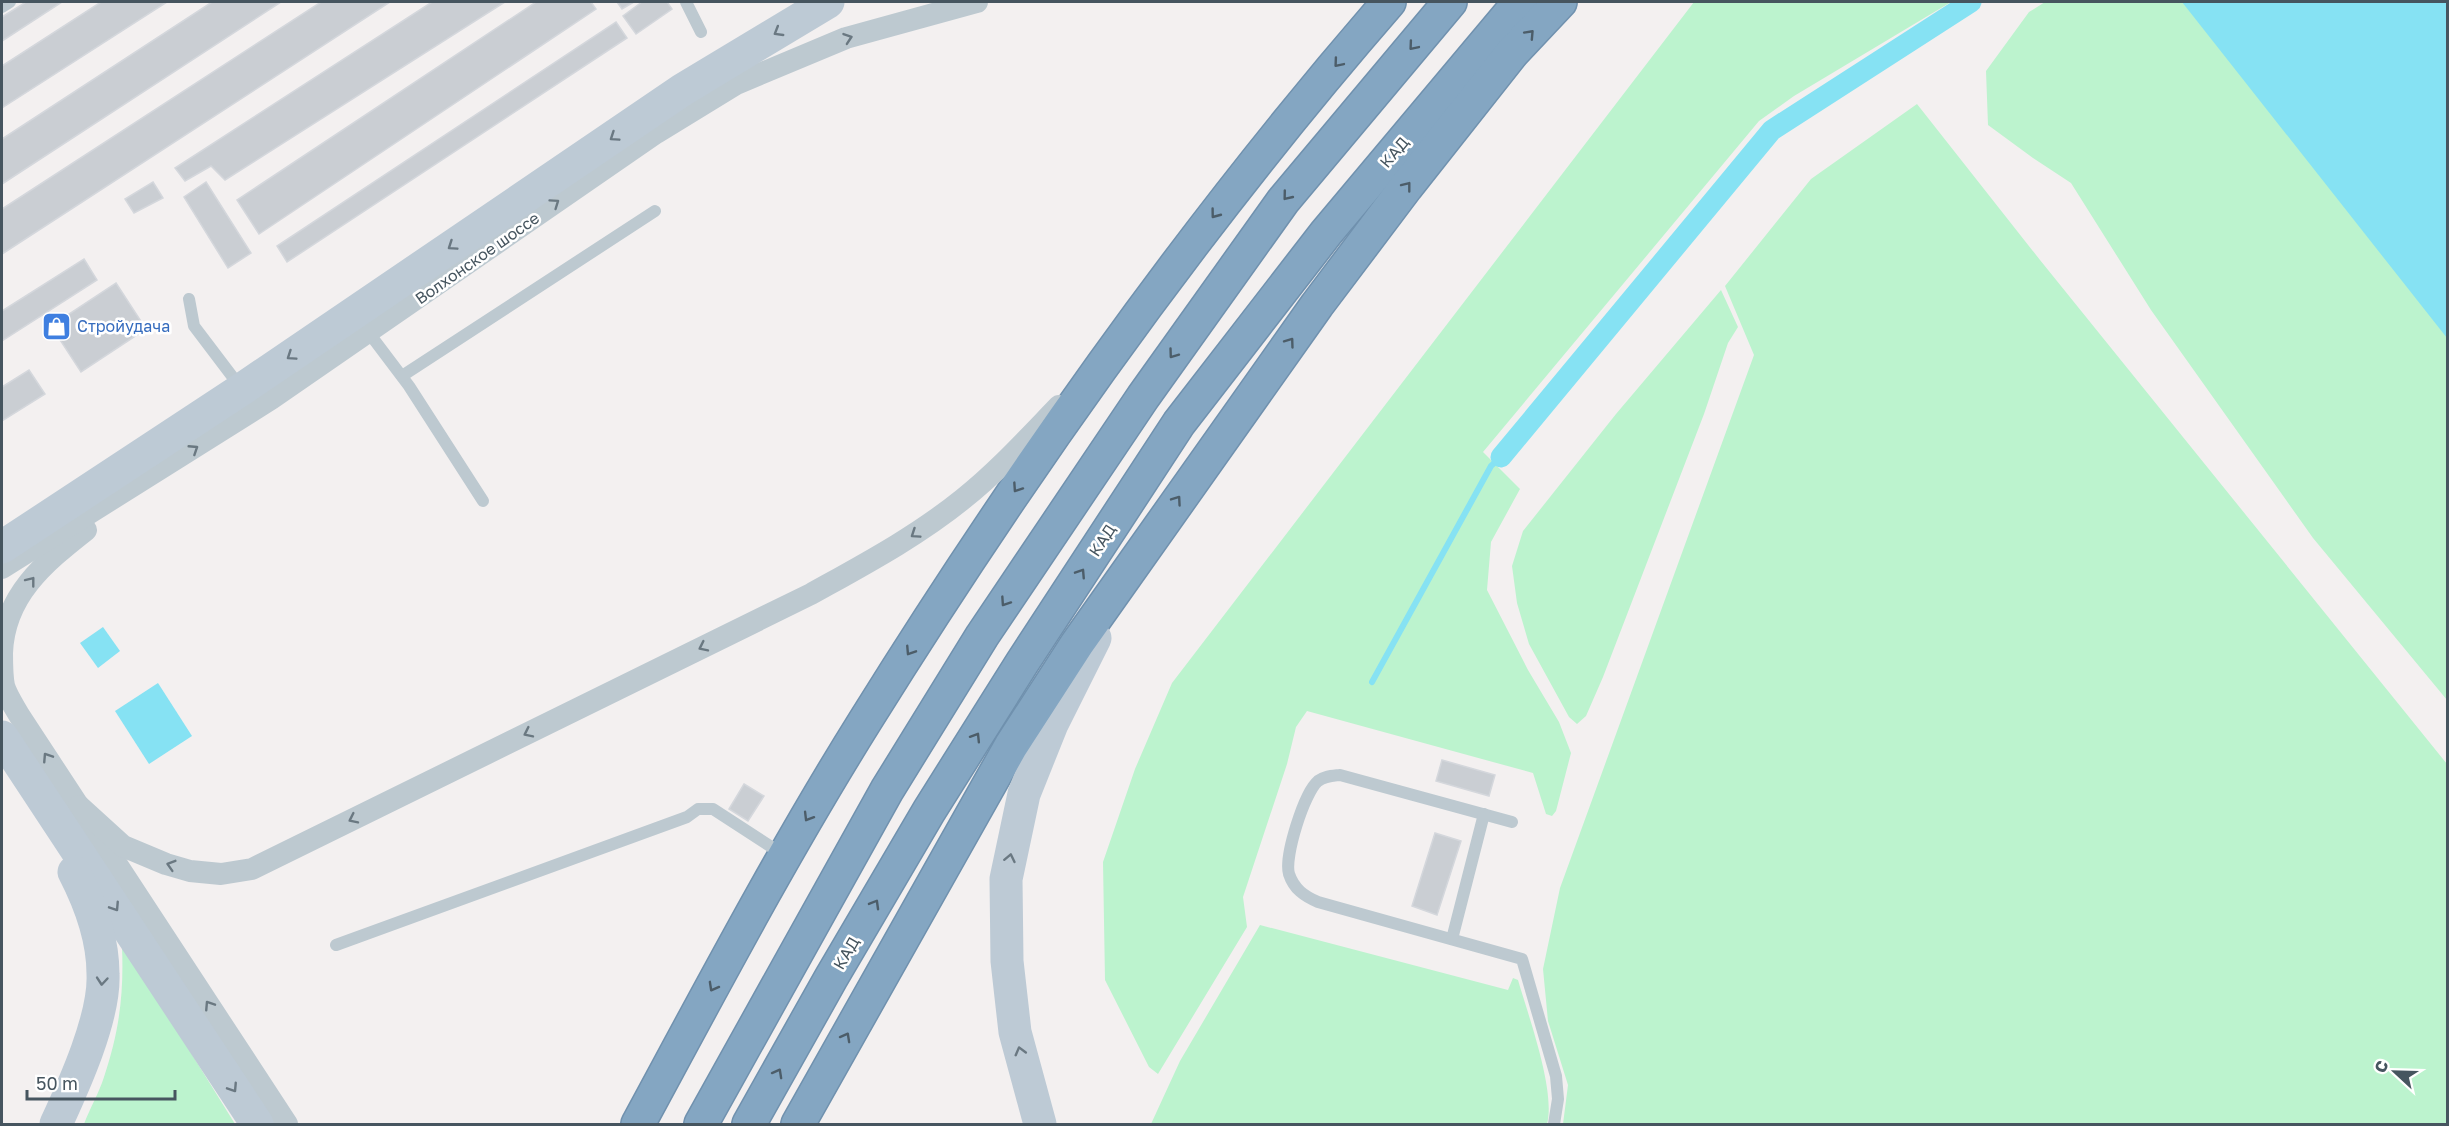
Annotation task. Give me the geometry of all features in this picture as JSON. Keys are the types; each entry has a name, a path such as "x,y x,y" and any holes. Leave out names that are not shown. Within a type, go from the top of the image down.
{"highway":[{"path":"638,1125 787,851 864,723 975,552 1110,353 1246,173 1389,2"},
{"path":"701,1125 887,790 989,626 1143,397 1283,201 1450,2"},
{"name":"КАД","path":"749,1125 831,978 929,811 1022,663 1179,423 1326,233 1520,2"},
{"path":"798,1125 1011,746 1077,644 1264,377 1399,196 1512,53 1560,2"}],"main road":[{"name":"Волхонское шоссе","path":"2,547 242,389 682,90 828,2"},
{"path":"1040,1125 1015,1032 1007,961 1006,879 1024,794 1052,724 1143,548"},
{"path":"2,737 257,1125"},
{"path":"37,788 59,843 84,891 98,936 104,975 95,1025 56,1125"}],"street":[{"name":"Волхонское шоссе","path":"2,568 171,463 369,333 656,133 736,84 846,38 977,2"},
{"path":"79,806 123,846 166,864 190,871 221,873 252,869 801,599 877,558 963,500 998,470 1110,353"},
{"path":"171,463 62,549 35,575 12,607 6,626 2,667 4,687 19,715 287,1125"}],"lane":[{"path":"2,7 10,2"},
{"path":"686,2 701,32"},
{"path":"402,376 655,211"},
{"path":"189,299 194,326 242,389"},
{"path":"369,333 402,376 483,501"},
{"path":"1512,822 1340,775 1326,776 1316,783 1308,797 1292,842 1288,858 1288,872 1293,885 1303,895 1318,902 1522,959 1556,1076 1558,1099 1554,1125"},
{"path":"336,945 687,817 698,809 712,809 776,850"},
{"path":"1452,939 1484,814"}],"green space":[{"path":"1694,2 1951,2 1794,96 1759,121 1483,452 1520,489 1491,542 1487,590 1528,670 1559,722 1571,753 1556,811 1552,816 1546,814 1533,773 1307,711 1296,727 1287,764 1243,897 1247,927 1158,1074 1149,1067 1105,980 1103,862 1135,769 1172,683"},
{"path":"2045,2 2308,2 2447,195 2447,700 2313,538 2151,310 2071,183 1988,125 1986,71 2029,12"},
{"path":"1917,104 2447,764 2447,1124 1563,1124 1568,1085 1548,1021 1543,969 1560,888 1754,355 1725,286 1811,179"},
{"path":"1721,290 1738,327 1728,343 1704,414 1603,677 1586,716 1577,724 1569,717 1529,644 1517,603 1512,566 1523,531 1616,414"},
{"path":"1260,925 1508,990 1513,978 1518,980 1534,1032 1548,1092 1547,1124 1151,1124 1180,1061"},
{"path":"122,947 157,998 235,1124 84,1124 102,1083 117,1029 122,981"}],"water":[{"path":"2182,2 2447,2 2447,338"},
{"path":"103,627 120,651 98,668 80,643"},
{"path":"158,683 192,736 149,764 115,711"}],"building":[{"path":"26,2 62,2 2,41 2,17"},
{"path":"101,2 167,2 2,108 2,66"},
{"path":"212,2 281,2 2,184 2,139"},
{"path":"321,2 390,2 2,254 2,209"},
{"path":"432,2 505,2 225,180 211,166 185,181 175,168"},
{"path":"536,2 591,2 596,9 259,234 237,200"},
{"path":"617,2 634,2 622,9"},
{"path":"642,2 667,2 672,9 636,34 623,16"},
{"path":"616,22 627,38 287,262 277,246"},
{"path":"153,182 163,198 134,213 125,199"},
{"path":"206,182 251,253 228,268 184,197"},
{"path":"84,259 97,280 2,341 2,311"},
{"path":"116,283 146,329 81,372 51,326"},
{"path":"29,370 45,394 2,421 2,387"},
{"path":"1442,760 1495,775 1489,796 1436,781"},
{"path":"744,784 764,796 748,821 729,809"},
{"path":"1435,833 1461,841 1437,915 1412,906"}],"waterway":[{"path":"1501,457 1772,130 1971,2"},
{"path":"1372,682 1491,466 1501,457"}],"place":[{"name":"Стройудача","path":"56,326"}]}
